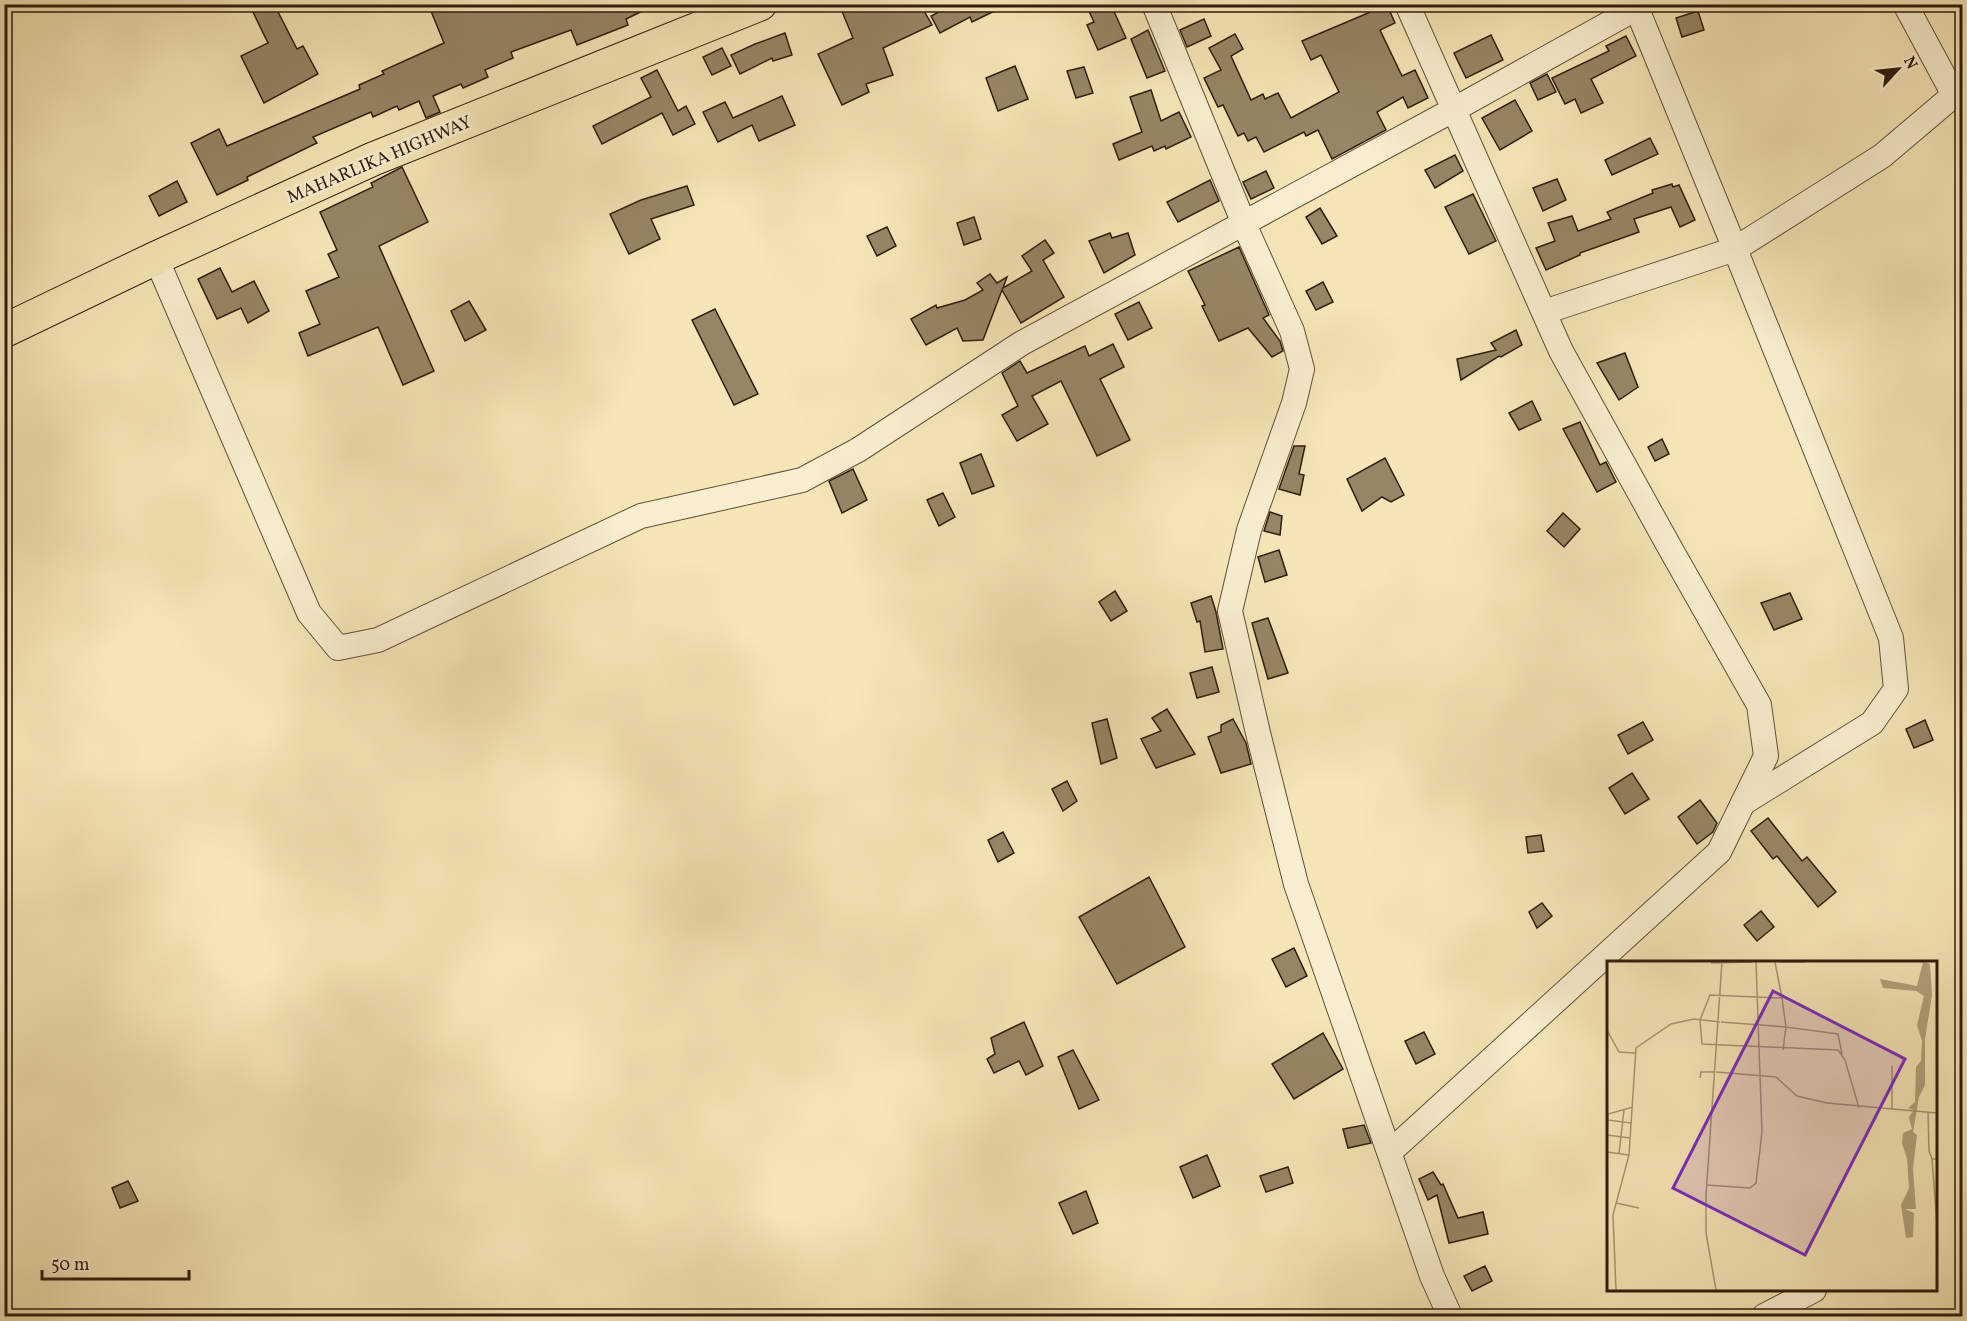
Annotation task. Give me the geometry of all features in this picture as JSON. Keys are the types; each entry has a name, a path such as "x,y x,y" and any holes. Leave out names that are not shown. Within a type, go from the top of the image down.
{"highway":[{"name":"MAHARLIKA HIGHWAY","path":"4,331 156,258 373,159 760,4"}],"street":[{"path":"1154,4 1244,224 1292,331 1302,369 1294,404 1249,530 1230,611 1296,884 1432,1276 1450,1317"},
{"path":"1390,1152 1719,852 1766,756 1759,705 1562,351 1407,4"},
{"path":"1544,312 1735,249 1882,156 1958,91 1905,4"},
{"path":"156,258 309,613 338,648 378,640 641,516 802,480 858,450 1022,343 1453,110 1638,6 1891,638 1896,689 1872,723 1743,803"},
{"path":"1764,1317 1812,1291"}],"building":[{"path":"249,4 274,4 297,49 303,46 318,74 264,103 241,56 268,43"},
{"path":"445,4 657,4 626,19 628,25 577,45 571,30 511,52 513,58 485,70 488,77 463,88 461,84 433,96 440,112 426,118 419,101 399,110 397,106 373,117 371,112 313,137 317,143 247,177 248,180 217,195 191,143 219,129 227,146 360,89 359,85 384,74 382,71 444,43 431,11"},
{"path":"839,4 920,4 932,25 883,48 893,75 866,84 869,92 842,105 818,54 853,38"},
{"path":"954,4 1009,4 972,22 970,17 940,33 931,16"},
{"path":"1086,5 1111,5 1126,38 1098,50 1087,25 1094,22"},
{"path":"1387,5 1395,23 1380,30 1402,76 1415,70 1428,98 1408,108 1403,97 1377,112 1386,130 1332,159 1318,130 1306,136 1304,132 1264,152 1256,137 1248,141 1244,133 1238,136 1223,105 1218,107 1204,78 1221,70 1209,48 1235,34 1243,49 1231,56 1251,100 1263,94 1265,99 1278,93 1291,118 1339,92 1321,55 1311,60 1302,41"},
{"path":"1698,11 1704,30 1682,37 1676,18"},
{"path":"1204,19 1211,36 1187,47 1180,30"},
{"path":"1148,30 1165,71 1147,78 1131,39"},
{"path":"785,33 792,55 773,61 772,58 740,74 731,55"},
{"path":"1491,35 1503,60 1466,78 1454,53"},
{"path":"1626,36 1636,56 1591,79 1603,103 1581,113 1575,99 1565,104 1552,78 1609,51 1606,46"},
{"path":"722,48 731,66 712,75 703,57"},
{"path":"1015,66 1028,99 998,111 986,78"},
{"path":"1084,67 1093,93 1076,98 1067,71"},
{"path":"657,70 678,111 686,106 695,124 673,135 662,113 602,144 593,126 651,97 641,78"},
{"path":"1547,74 1556,92 1538,100 1530,83"},
{"path":"1151,90 1161,121 1179,112 1191,137 1166,149 1165,146 1154,151 1152,146 1119,160 1113,144 1142,132 1130,97"},
{"path":"782,96 795,125 759,141 752,125 718,142 703,112 725,102 733,118"},
{"path":"1515,100 1532,131 1500,150 1482,118"},
{"path":"1650,138 1658,154 1612,175 1605,160"},
{"path":"1455,155 1463,171 1435,188 1425,170"},
{"path":"402,167 428,222 379,246 434,371 403,385 378,327 308,356 299,333 320,324 306,291 339,277 328,254 337,250 320,212 373,187 371,183"},
{"path":"1266,171 1274,188 1251,199 1243,182"},
{"path":"1557,179 1566,200 1543,211 1533,188"},
{"path":"1210,180 1219,201 1178,222 1167,202"},
{"path":"177,181 187,202 159,216 149,196"},
{"path":"1672,184 1673,187 1679,185 1695,220 1680,227 1671,207 1634,219 1639,232 1580,253 1546,270 1536,248 1555,241 1548,223 1572,216 1578,231 1611,219 1607,212 1653,193 1652,190"},
{"path":"687,186 694,205 651,219 660,239 629,254 610,214 641,200"},
{"path":"1473,194 1496,241 1469,254 1445,207"},
{"path":"1320,208 1337,236 1322,244 1306,217"},
{"path":"974,217 981,239 964,245 957,223"},
{"path":"887,227 896,246 877,256 867,236"},
{"path":"1110,233 1112,238 1128,233 1135,255 1104,273 1089,241"},
{"path":"1045,240 1054,253 1043,260 1064,297 1021,323 1002,290 983,340 963,341 957,328 926,345 911,319 936,305 937,308 965,300 983,290 977,283 990,274 997,283 1007,277 1003,288 1032,271 1022,256"},
{"path":"1239,247 1269,315 1263,318 1280,341 1283,351 1272,357 1248,328 1219,341 1188,271"},
{"path":"220,268 232,292 254,281 269,311 248,323 241,308 217,319 198,279"},
{"path":"1323,282 1333,302 1316,310 1306,291"},
{"path":"469,301 486,330 465,341 451,311"},
{"path":"1139,302 1152,328 1128,340 1115,314"},
{"path":"715,309 758,394 734,405 692,320"},
{"path":"1516,330 1522,345 1499,356 1461,380 1457,359 1496,350 1491,343"},
{"path":"1113,344 1124,367 1100,379 1130,440 1097,456 1061,381 1032,396 1048,424 1017,441 1002,415 1018,406 1002,373 1020,361 1027,373 1085,346 1089,356"},
{"path":"1625,353 1638,387 1619,400 1597,363"},
{"path":"1532,401 1541,420 1519,430 1509,413"},
{"path":"1580,422 1600,465 1606,462 1616,482 1597,492 1563,429"},
{"path":"1662,439 1669,454 1655,461 1648,447"},
{"path":"1294,446 1305,446 1299,474 1304,475 1300,495 1279,489"},
{"path":"981,454 994,486 972,494 960,463"},
{"path":"1385,458 1404,495 1391,502 1382,497 1362,511 1347,479"},
{"path":"853,469 867,500 842,513 829,481"},
{"path":"943,493 955,517 939,526 927,500"},
{"path":"1270,512 1282,516 1280,535 1264,531"},
{"path":"1563,513 1580,529 1564,547 1547,531"},
{"path":"1279,550 1287,575 1265,582 1258,557"},
{"path":"1115,591 1127,611 1111,621 1099,602"},
{"path":"1790,593 1802,619 1774,630 1761,603"},
{"path":"1211,596 1223,649 1205,652 1200,621 1197,622 1191,603"},
{"path":"1268,618 1288,673 1268,679 1252,623"},
{"path":"1212,667 1219,692 1197,698 1190,673"},
{"path":"1167,709 1195,754 1156,768 1141,739 1161,731 1152,718"},
{"path":"1107,719 1117,758 1101,764 1092,723"},
{"path":"1233,719 1246,743 1251,764 1221,773 1208,737 1221,732 1221,725"},
{"path":"1925,720 1933,740 1914,748 1906,729"},
{"path":"1643,722 1653,740 1628,754 1618,735"},
{"path":"1632,773 1649,799 1625,814 1609,788"},
{"path":"1067,781 1077,801 1063,811 1052,789"},
{"path":"1700,800 1717,823 1713,832 1697,844 1678,817"},
{"path":"1768,818 1802,861 1807,857 1836,892 1818,907 1777,856 1773,859 1751,831"},
{"path":"1003,832 1014,853 998,862 988,840"},
{"path":"1541,835 1544,851 1528,853 1526,837"},
{"path":"1149,877 1185,947 1117,984 1079,917"},
{"path":"1542,903 1552,916 1537,928 1529,912"},
{"path":"1761,911 1774,927 1757,941 1744,925"},
{"path":"1294,948 1307,976 1286,987 1272,959"},
{"path":"1024,1022 1043,1066 1026,1075 1019,1061 994,1073 987,1059 995,1054 991,1038"},
{"path":"1424,1032 1435,1054 1416,1064 1405,1041"},
{"path":"1323,1033 1343,1069 1294,1099 1272,1064"},
{"path":"1073,1050 1099,1100 1079,1109 1058,1057"},
{"path":"1364,1125 1371,1143 1348,1148 1343,1129"},
{"path":"1207,1155 1220,1186 1193,1198 1180,1167"},
{"path":"1288,1167 1293,1183 1266,1192 1260,1176"},
{"path":"1433,1172 1441,1185 1443,1184 1458,1218 1483,1212 1488,1234 1449,1243 1437,1195 1428,1200 1419,1179"},
{"path":"128,1181 138,1201 120,1208 112,1188"},
{"path":"1086,1191 1098,1223 1073,1234 1059,1203"},
{"path":"1485,1266 1492,1281 1472,1291 1464,1276"}]}
